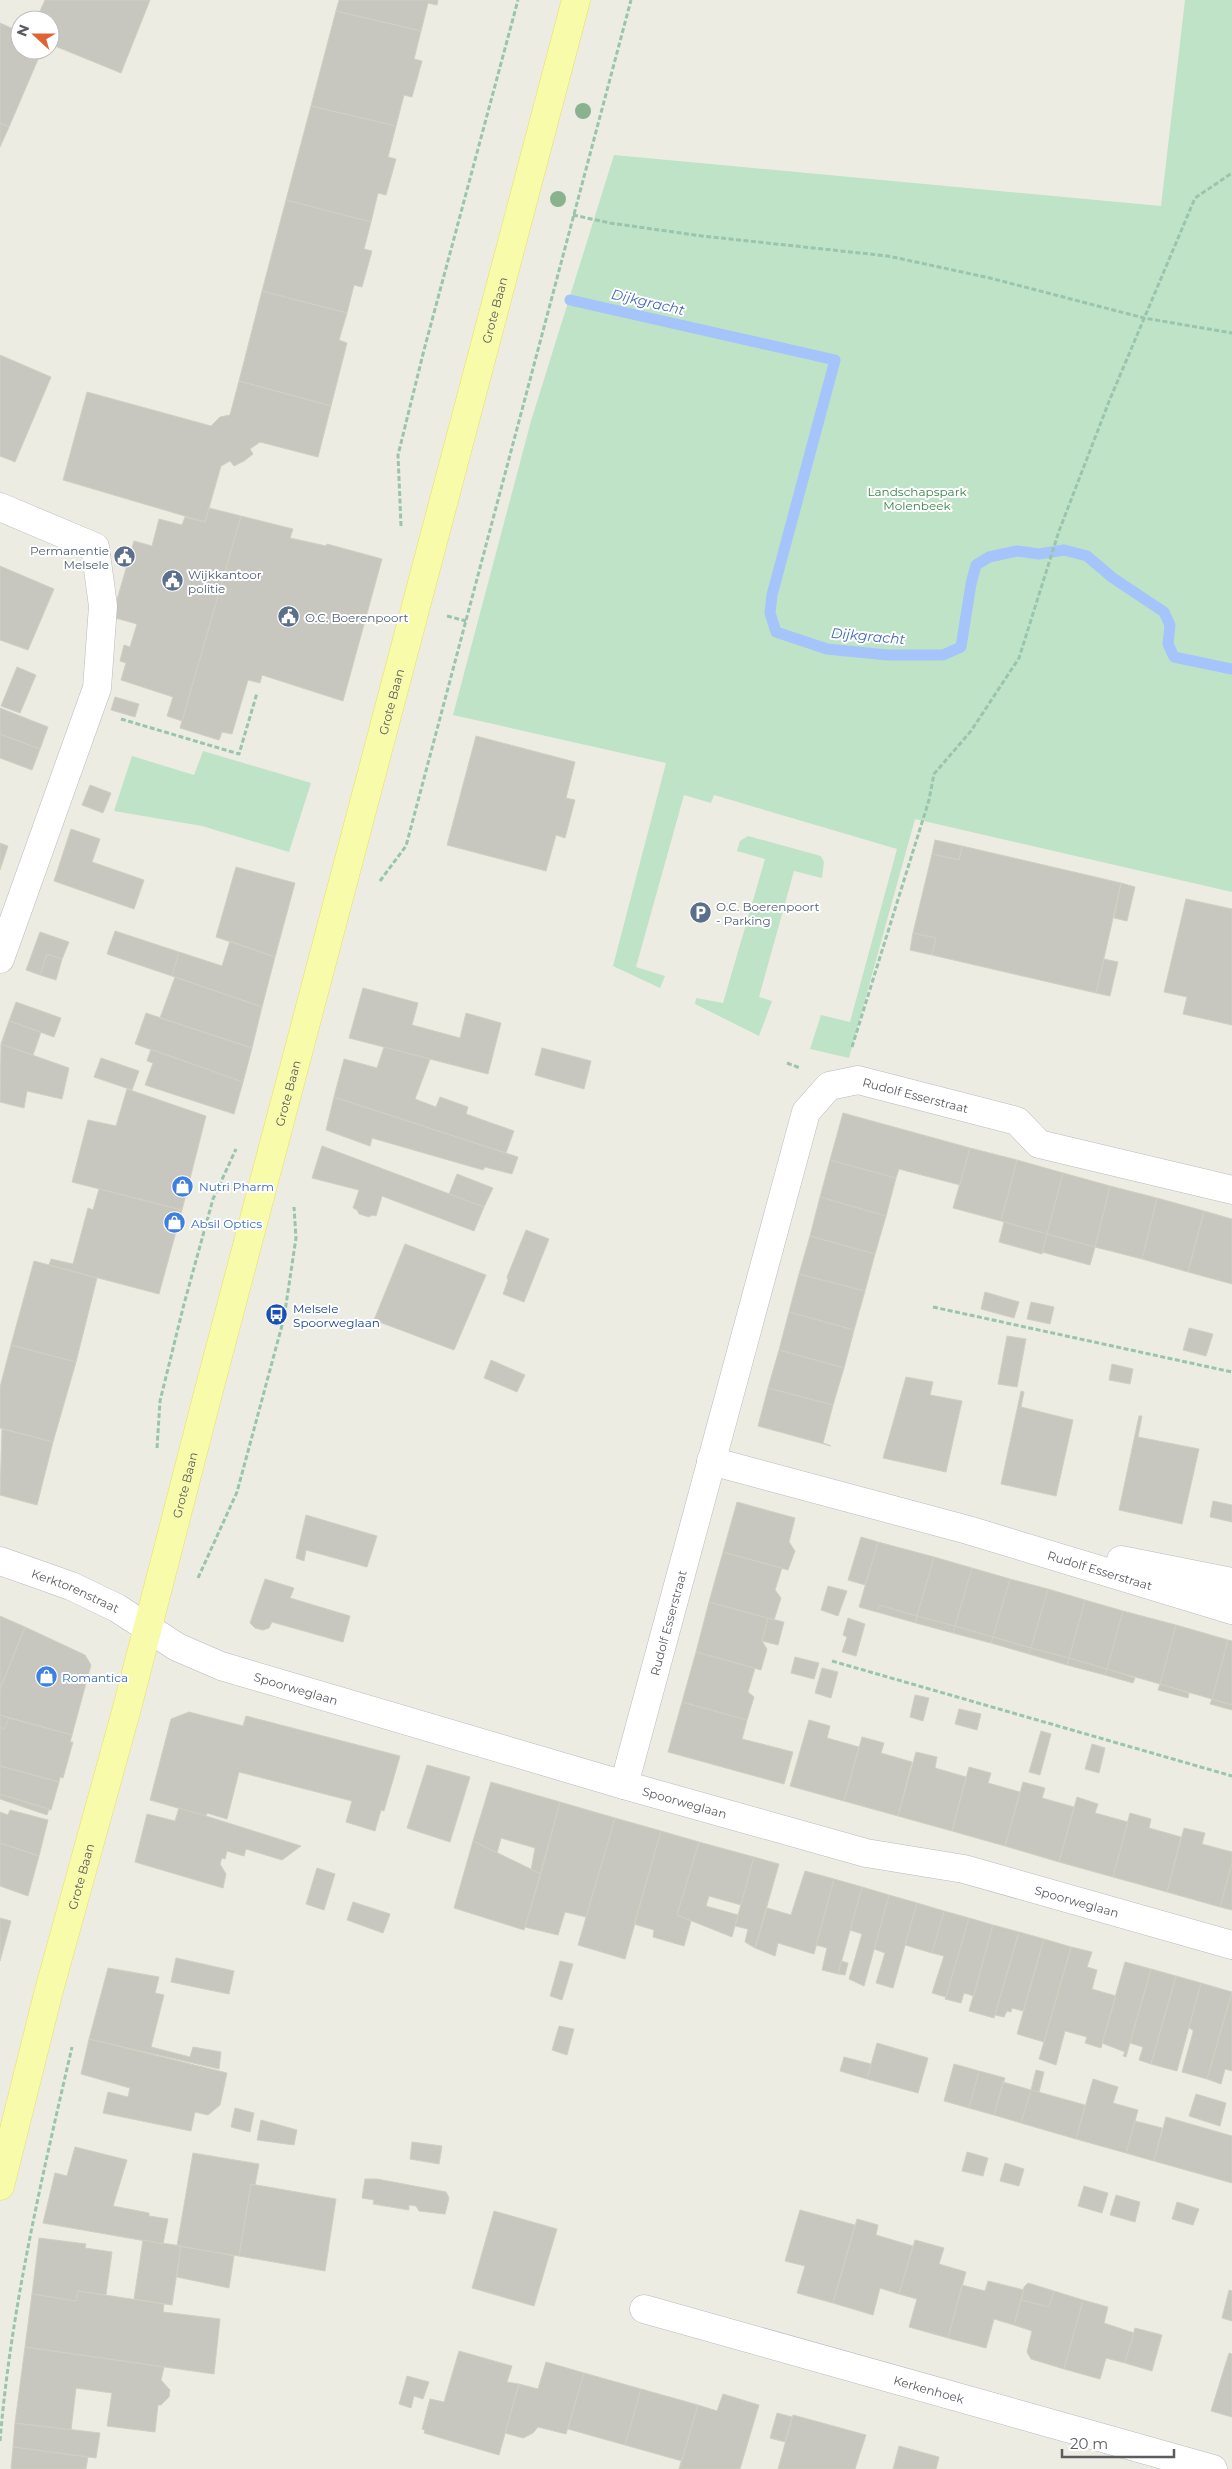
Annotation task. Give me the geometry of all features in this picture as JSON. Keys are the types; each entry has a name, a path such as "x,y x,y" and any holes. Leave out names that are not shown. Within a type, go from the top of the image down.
{"main road":[{"name":"Grote Baan","path":"0,2186 48,1994 127,1708 147,1626 576,0"}],"street":[{"path":"0,507 94,546 103,606 93,699 0,960"},
{"name":"Rudolf Esserstraat","path":"624,1785 806,1112 829,1086 858,1080 1017,1121 1039,1144 1232,1190"},
{"name":"Rudolf Esserstraat","path":"711,1461 968,1530 1232,1610"},
{"name":"Rudolf Esserstraat","path":"968,1530 1232,1582"},
{"name":"Kerktorenstraat","path":"0,1561 85,1592 147,1626"},
{"name":"Spoorweglaan","path":"147,1626 177,1647 221,1666 624,1785 866,1853 964,1869 1232,1945"},
{"name":"Kerkenhoek","path":"644,2309 1213,2469"}],"path":[{"path":"401,530 398,454 518,0"},
{"path":"406,846 631,0"},
{"path":"843,1083 848,1061 929,800 934,774 972,731 1019,658 1059,531 1144,318 1195,198 1232,174"},
{"path":"574,215 610,223 702,236 888,256 990,278 1144,318 1232,333"},
{"path":"93,699 239,754 257,693"},
{"path":"157,1456 160,1401 184,1304 213,1199 237,1147"},
{"path":"933,1307 1232,1372"},
{"path":"832,1661 1232,1776"}],"green space":[{"name":"Landschapspark Molenbeek","path":"1185,0 1232,0 1232,892 915,819 849,1058 810,1049 821,1015 850,1022 897,849 714,795 711,803 684,795 636,967 665,976 660,988 613,966 666,763 453,715 531,421 614,155 1161,206"},
{"path":"203,751 311,783 289,852 202,826 114,811 132,756 194,775"},
{"path":"748,836 821,856 824,862 822,878 794,871 759,997 772,1001 759,1036 695,1004 696,998 723,1003 765,859 737,851 740,841"}],"building":[{"path":"45,0 150,0 121,73 60,48 60,10 40,10"},
{"path":"339,0 438,0 437,5 428,3 421,31 336,11"},
{"path":"336,11 421,31 414,59 422,61 412,97 404,95 396,126 311,106"},
{"path":"0,23 10,28 10,60 38,60 9,127 0,123"},
{"path":"311,106 396,126 388,157 396,159 386,195 378,193 371,222 286,200"},
{"path":"0,123 9,127 0,147"},
{"path":"286,200 371,222 364,249 372,251 362,287 354,285 347,313 262,291"},
{"path":"262,291 347,313 339,340 347,343 331,406 239,381"},
{"path":"0,355 51,377 15,462 0,456"},
{"path":"239,381 331,406 318,457 260,442 250,449 253,454 244,461 234,466 230,461 221,466 205,522 63,480 87,392 211,426 220,417 230,415"},
{"name":"Wijkkantoor politie","path":"209,508 241,516 182,721 167,716 173,697 121,680 126,663 120,661 124,645 130,647 137,624 112,617 134,541 152,546 159,519 182,525 185,517 205,522"},
{"name":"O.C. Boerenpoort","path":"241,516 293,529 290,538 326,546 327,544 382,559 343,701 262,675 260,683 248,680 232,734 222,732 219,740 180,728"},
{"path":"0,566 54,589 28,650 0,640"},
{"path":"17,667 36,675 20,713 1,706"},
{"path":"115,697 139,704 135,717 111,710"},
{"path":"0,708 48,727 40,749 0,734"},
{"path":"0,734 40,749 32,770 0,758"},
{"path":"476,736 575,762 566,798 575,800 565,838 556,835 546,871 447,845"},
{"path":"90,785 111,793 103,813 82,805"},
{"path":"71,829 100,839 92,862 144,880 134,909 54,881"},
{"path":"935,840 962,846 959,860 932,854"},
{"path":"0,843 8,846 0,870"},
{"path":"962,846 1121,883 1096,993 932,955 936,938 913,933 932,854 959,860"},
{"path":"236,867 295,883 275,957 216,937"},
{"path":"1121,883 1135,887 1127,921 1114,918"},
{"path":"1186,899 1232,909 1232,1025 1183,1014 1187,997 1164,992"},
{"path":"115,931 179,952 172,976 107,954"},
{"path":"40,932 69,942 62,959 47,954 40,975 26,970"},
{"path":"913,933 936,938 932,955 910,950"},
{"path":"230,941 275,957 262,1007 172,976 179,952 222,966"},
{"path":"47,954 62,959 56,980 40,975"},
{"path":"1104,959 1118,962 1110,996 1096,993"},
{"path":"175,977 262,1007 252,1048 160,1018"},
{"path":"363,988 418,1003 412,1025 460,1038 466,1013 501,1023 488,1074 349,1038"},
{"path":"16,1002 61,1018 54,1037 9,1021"},
{"path":"146,1013 252,1048 243,1082 135,1044"},
{"path":"9,1021 41,1032 33,1055 1,1044"},
{"path":"1,1044 69,1068 62,1099 27,1091 24,1108 0,1102"},
{"path":"384,1047 430,1059 415,1099 436,1107 440,1097 468,1107 466,1114 514,1131 506,1153 334,1097 344,1059 377,1068"},
{"path":"542,1048 591,1061 584,1089 535,1075"},
{"path":"151,1049 243,1082 234,1114 145,1085 153,1063 147,1061"},
{"path":"101,1058 139,1071 132,1090 94,1077"},
{"path":"127,1089 206,1116 182,1210 72,1182 88,1120 116,1126"},
{"path":"334,1097 518,1157 512,1174 485,1167 483,1170 372,1138 370,1146 326,1130"},
{"path":"843,1113 970,1148 960,1185 899,1169 896,1178 830,1160"},
{"path":"322,1146 484,1207 474,1231 382,1196 376,1216 372,1215 369,1217 359,1214 353,1208 359,1190 312,1178"},
{"path":"970,1148 1017,1160 1001,1221 953,1208"},
{"path":"830,1160 896,1178 886,1216 820,1197"},
{"path":"1017,1160 1063,1173 1047,1234 1001,1221"},
{"path":"1063,1173 1110,1186 1095,1247 1047,1234"},
{"path":"457,1174 493,1188 484,1207 449,1194"},
{"path":"1110,1186 1157,1198 1142,1259 1095,1247"},
{"path":"99,1189 182,1210 159,1294 49,1265 51,1259 73,1264 88,1208 93,1210"},
{"path":"820,1197 886,1216 875,1254 810,1236"},
{"path":"1157,1198 1204,1211 1188,1272 1142,1259"},
{"path":"1204,1211 1232,1219 1232,1284 1188,1272"},
{"path":"1004,1222 1047,1234 1042,1254 999,1242"},
{"path":"526,1230 549,1239 524,1302 503,1294 508,1280 507,1277"},
{"path":"1047,1234 1095,1247 1090,1265 1042,1252"},
{"path":"810,1236 875,1254 865,1291 799,1274"},
{"path":"405,1244 486,1275 454,1350 374,1320"},
{"path":"34,1261 97,1278 76,1362 11,1345"},
{"path":"799,1274 865,1291 854,1330 789,1312"},
{"path":"985,1292 1019,1302 1014,1318 981,1309"},
{"path":"1031,1302 1054,1307 1050,1324 1027,1319"},
{"path":"789,1312 854,1330 844,1368 779,1350"},
{"path":"1189,1328 1213,1334 1206,1356 1183,1350"},
{"path":"1007,1336 1026,1339 1017,1387 998,1384"},
{"path":"11,1345 76,1362 53,1442 0,1428 0,1387"},
{"path":"779,1350 844,1368 833,1405 768,1388"},
{"path":"491,1360 525,1375 517,1392 484,1378"},
{"path":"1112,1364 1133,1369 1130,1384 1109,1380"},
{"path":"906,1377 933,1382 930,1395 962,1401 946,1472 883,1458"},
{"path":"768,1388 833,1405 823,1443 831,1446 758,1426"},
{"path":"1021,1391 1024,1392 1021,1407 1073,1420 1056,1496 1001,1484"},
{"path":"1139,1416 1142,1416 1138,1437 1199,1449 1182,1524 1119,1510"},
{"path":"2,1429 53,1442 37,1505 0,1495"},
{"path":"1213,1501 1232,1505 1232,1522 1210,1517"},
{"path":"737,1502 795,1518 789,1542 795,1551 788,1570 723,1552"},
{"path":"306,1515 377,1536 367,1567 306,1550 304,1561 296,1558"},
{"path":"861,1537 878,1542 865,1585 848,1580"},
{"path":"878,1542 934,1557 917,1616 879,1605 877,1612 859,1607"},
{"path":"723,1552 782,1568 775,1590 781,1598 774,1620 709,1602"},
{"path":"934,1557 972,1568 955,1626 917,1616"},
{"path":"972,1568 1010,1579 993,1637 955,1626"},
{"path":"265,1579 294,1588 290,1598 350,1616 343,1642 272,1622 269,1628 263,1630 255,1628 250,1623"},
{"path":"1010,1579 1048,1589 1031,1648 993,1637"},
{"path":"828,1586 847,1591 838,1616 821,1610"},
{"path":"1048,1589 1085,1600 1069,1658 1031,1648"},
{"path":"1085,1600 1123,1611 1107,1669 1069,1658"},
{"path":"709,1602 768,1618 762,1641 767,1649 761,1670 696,1652"},
{"path":"879,1605 917,1616 916,1623 877,1612"},
{"path":"1123,1611 1176,1625 1160,1684 1107,1669"},
{"path":"0,1616 25,1627 0,1689"},
{"path":"917,1616 955,1626 953,1633 916,1623"},
{"path":"768,1618 784,1622 778,1645 762,1641"},
{"path":"848,1618 865,1624 856,1656 842,1652 847,1637 843,1635"},
{"path":"1176,1625 1228,1640 1212,1699 1160,1684"},
{"path":"955,1626 993,1637 991,1643 953,1633"},
{"name":"Romantica","path":"25,1627 85,1655 91,1665 72,1735 0,1715 0,1689"},
{"path":"993,1637 1031,1648 1029,1654 991,1643"},
{"path":"1228,1640 1232,1641 1232,1705 1212,1699"},
{"path":"1031,1648 1069,1658 1067,1665 1029,1654"},
{"path":"696,1652 755,1668 748,1692 754,1697 747,1720 682,1702"},
{"path":"795,1657 819,1663 814,1679 791,1673"},
{"path":"1069,1658 1107,1669 1105,1675 1067,1665"},
{"path":"822,1668 838,1672 831,1698 815,1693"},
{"path":"1107,1669 1135,1678 1133,1683 1105,1675"},
{"path":"1160,1684 1189,1693 1188,1698 1158,1690"},
{"path":"915,1695 929,1698 923,1721 910,1717"},
{"path":"1212,1699 1232,1705 1232,1710 1210,1704"},
{"path":"682,1702 747,1720 742,1739 793,1752 784,1784 668,1752"},
{"path":"959,1709 981,1714 977,1730 955,1724"},
{"path":"189,1712 243,1726 246,1716 400,1756 384,1811 381,1810 375,1831 346,1822 352,1801 239,1772 227,1819 207,1813 206,1816 150,1800 171,1719"},
{"path":"0,1715 9,1718 4,1729 0,1727"},
{"path":"9,1718 72,1735 70,1742 73,1742 63,1778 60,1777 59,1782 0,1766 0,1727 4,1729"},
{"path":"809,1720 830,1726 827,1738 859,1747 844,1801 790,1786"},
{"path":"1041,1731 1051,1734 1040,1775 1029,1772"},
{"path":"862,1737 884,1743 881,1753 912,1762 898,1816 844,1801"},
{"path":"1092,1744 1105,1748 1099,1773 1085,1769"},
{"path":"916,1752 937,1757 935,1768 966,1777 952,1831 898,1816"},
{"path":"427,1765 470,1777 450,1842 407,1828"},
{"path":"0,1766 59,1782 51,1810 0,1794"},
{"path":"969,1767 991,1773 988,1783 1020,1792 1005,1846 952,1831"},
{"path":"491,1782 560,1802 541,1874 531,1870 535,1848 501,1838 497,1853 473,1841"},
{"path":"1023,1782 1045,1788 1042,1798 1074,1807 1059,1862 1005,1846"},
{"path":"0,1794 49,1809 47,1815 0,1799"},
{"path":"1077,1797 1098,1804 1095,1813 1128,1822 1113,1877 1059,1862"},
{"path":"560,1802 615,1818 586,1917 565,1912 558,1935 525,1927"},
{"path":"179,1808 301,1846 282,1860 246,1849 244,1856 227,1851 225,1859 222,1858 220,1864 226,1874 223,1888 135,1862 147,1814 175,1821"},
{"path":"10,1810 48,1820 39,1856 0,1843 0,1812 8,1815"},
{"path":"1130,1813 1151,1819 1149,1828 1181,1837 1167,1892 1113,1877"},
{"path":"615,1818 661,1831 625,1959 578,1945"},
{"path":"1184,1828 1205,1833 1202,1844 1232,1852 1232,1863 1220,1907 1167,1892"},
{"path":"661,1831 699,1842 677,1915 691,1921 684,1946 653,1937 654,1930 634,1924"},
{"path":"473,1841 541,1874 524,1930 454,1908"},
{"path":"699,1842 754,1857 741,1905 709,1896 706,1906 738,1915 732,1937 677,1915"},
{"path":"0,1843 39,1856 28,1896 0,1886"},
{"path":"754,1857 779,1864 755,1948 745,1942 748,1929 735,1926"},
{"path":"1232,1863 1232,1910 1220,1907"},
{"path":"317,1868 335,1874 324,1910 306,1904"},
{"path":"805,1871 834,1879 814,1954 778,1943 775,1956 755,1948 767,1908 791,1915"},
{"path":"834,1879 862,1887 838,1974 822,1970 827,1948 816,1945"},
{"path":"862,1887 889,1895 864,1986 849,1979 862,1934 850,1930"},
{"path":"889,1895 917,1903 893,1988 876,1983 885,1953 874,1949"},
{"path":"353,1902 390,1914 383,1933 347,1920"},
{"path":"917,1903 944,1911 932,1953 905,1945"},
{"path":"944,1911 969,1918 946,1997 932,1993 944,1956 932,1953"},
{"path":"0,1918 11,1921 0,1961"},
{"path":"969,1918 993,1925 974,1996 964,1993 961,2003 945,1999"},
{"path":"993,1925 1019,1932 994,2018 969,2011"},
{"path":"1019,1932 1044,1939 1023,2011 1012,2008 1011,2012 1007,2011 1004,2017 995,2015"},
{"path":"1044,1939 1071,1947 1044,2042 1017,2034"},
{"path":"1071,1947 1092,1952 1087,1967 1097,1970 1092,1989 1116,1996 1101,2048 1085,2043 1087,2037 1065,2031 1056,2065 1039,2059"},
{"path":"176,1958 234,1971 229,1994 171,1982"},
{"path":"560,1961 573,1964 562,2000 550,1996"},
{"path":"841,1961 848,1963 845,1975 838,1974"},
{"path":"1125,1962 1151,1969 1126,2057 1123,2056 1125,2052 1102,2043"},
{"path":"108,1968 159,1977 155,1993 164,1995 151,2047 190,2057 193,2047 221,2052 219,2069 89,2039"},
{"path":"1151,1969 1176,1976 1151,2064 1139,2060 1143,2047 1130,2043"},
{"path":"1176,1976 1201,1983 1177,2071 1151,2064"},
{"path":"1201,1983 1232,1992 1207,2079 1182,2072 1193,2032 1189,2028"},
{"path":"1232,1992 1232,2071 1225,2069 1221,2084 1207,2079"},
{"path":"559,2026 574,2029 567,2055 552,2050"},
{"path":"89,2039 227,2073 220,2105 208,2115 195,2112 191,2131 103,2113 108,2092 128,2097 130,2088 81,2074"},
{"path":"877,2043 928,2058 918,2093 867,2079"},
{"path":"844,2057 871,2064 867,2079 840,2071"},
{"path":"954,2064 979,2071 969,2108 944,2101"},
{"path":"1036,2070 1044,2072 1039,2092 1031,2090"},
{"path":"979,2071 1005,2078 994,2115 969,2108"},
{"path":"1093,2079 1118,2087 1113,2103 1138,2110 1126,2153 1076,2139"},
{"path":"1003,2082 1031,2090 1021,2123 994,2115"},
{"path":"1031,2090 1085,2105 1076,2139 1021,2123"},
{"path":"1196,2094 1226,2103 1220,2126 1189,2116"},
{"path":"235,2108 254,2113 250,2132 231,2127"},
{"path":"1166,2117 1232,2136 1232,2183 1154,2161"},
{"path":"261,2120 297,2130 294,2145 257,2140"},
{"path":"1135,2121 1162,2128 1154,2161 1126,2153"},
{"path":"412,2142 442,2146 439,2164 410,2159"},
{"path":"75,2147 127,2160 113,2206 168,2219 163,2244 43,2223 55,2173 67,2176"},
{"path":"967,2152 988,2158 983,2176 962,2171"},
{"path":"193,2153 259,2164 255,2185 251,2184 239,2256 177,2246"},
{"path":"1005,2163 1024,2169 1019,2186 1000,2181"},
{"path":"365,2179 377,2179 446,2192 449,2198 445,2214 419,2211 416,2206 409,2205 409,2210 373,2204 374,2200 362,2198"},
{"path":"251,2184 336,2199 325,2271 239,2256"},
{"path":"1084,2186 1108,2193 1102,2213 1078,2206"},
{"path":"1116,2195 1140,2202 1135,2222 1110,2215"},
{"path":"1177,2202 1199,2209 1193,2225 1172,2219"},
{"path":"800,2210 855,2225 833,2303 797,2293 805,2266 785,2261"},
{"path":"494,2211 557,2229 534,2306 472,2288"},
{"path":"857,2219 878,2225 876,2235 913,2246 899,2294 880,2288 873,2315 833,2303"},
{"path":"39,2238 86,2244 85,2248 112,2252 106,2295 78,2291 76,2301 32,2294"},
{"path":"143,2240 181,2246 172,2305 134,2299"},
{"path":"915,2240 944,2248 939,2264 966,2272 948,2338 909,2327 917,2299 899,2294"},
{"path":"181,2246 234,2256 229,2288 177,2277"},
{"path":"988,2281 1024,2290 1014,2325 994,2319 986,2348 948,2338 962,2285 985,2291"},
{"path":"1028,2283 1054,2291 1049,2307 1021,2300 1024,2287"},
{"path":"1229,2290 1232,2291 1232,2321 1222,2318"},
{"path":"78,2291 164,2304 163,2312 220,2319 214,2374 25,2347 32,2294 76,2301"},
{"path":"1054,2291 1083,2300 1064,2369 1031,2359 1027,2352 1032,2331 1014,2325 1021,2300 1049,2307"},
{"path":"1083,2300 1108,2307 1104,2323 1134,2333 1125,2363 1106,2358 1100,2379 1064,2369"},
{"path":"1135,2328 1162,2335 1152,2371 1125,2363"},
{"path":"25,2347 164,2367 161,2380 170,2390 169,2397 161,2405 158,2405 155,2432 107,2426 112,2393 76,2388 71,2430 15,2423"},
{"path":"459,2351 512,2366 507,2382 519,2384 499,2455 424,2433 425,2430 422,2429 430,2399 444,2402"},
{"path":"1229,2353 1232,2354 1232,2417 1211,2411"},
{"path":"546,2362 584,2373 566,2434 538,2427 533,2433 523,2438 505,2433 519,2384 538,2389"},
{"path":"584,2373 641,2389 625,2445 568,2429"},
{"path":"407,2376 429,2382 423,2399 414,2396 411,2408 399,2404"},
{"path":"641,2389 698,2405 682,2461 625,2445"},
{"path":"723,2394 759,2405 740,2469 679,2469 698,2405 717,2411"},
{"path":"777,2413 792,2417 785,2442 770,2438"},
{"path":"793,2415 866,2435 855,2469 778,2469"},
{"path":"15,2423 100,2433 96,2458 13,2447"},
{"path":"899,2446 939,2457 936,2469 893,2469"},
{"path":"13,2447 88,2457 86,2469 11,2469"}],"waterway":[{"name":"Dijkgracht","path":"570,300 835,360 772,595 770,613 776,632 827,649 888,655 943,655 961,647 976,565 989,557 1017,551 1039,554 1064,550 1087,556 1113,578 1164,612 1170,625 1168,644 1174,657 1232,669"}],"place":[{"name":"Permanentie Melsele","path":"125,557"},
{"name":"Wijkkantoor politie","path":"172,581"},
{"name":"O.C. Boerenpoort","path":"289,617"},
{"name":"O.C. Boerenpoort - Parking","path":"700,913"},
{"name":"Nutri Pharm","path":"183,1186"},
{"name":"Absil Optics","path":"175,1223"},
{"name":"Melsele Spoorweglaan","path":"277,1315"},
{"name":"Romantica","path":"46,1677"}]}
